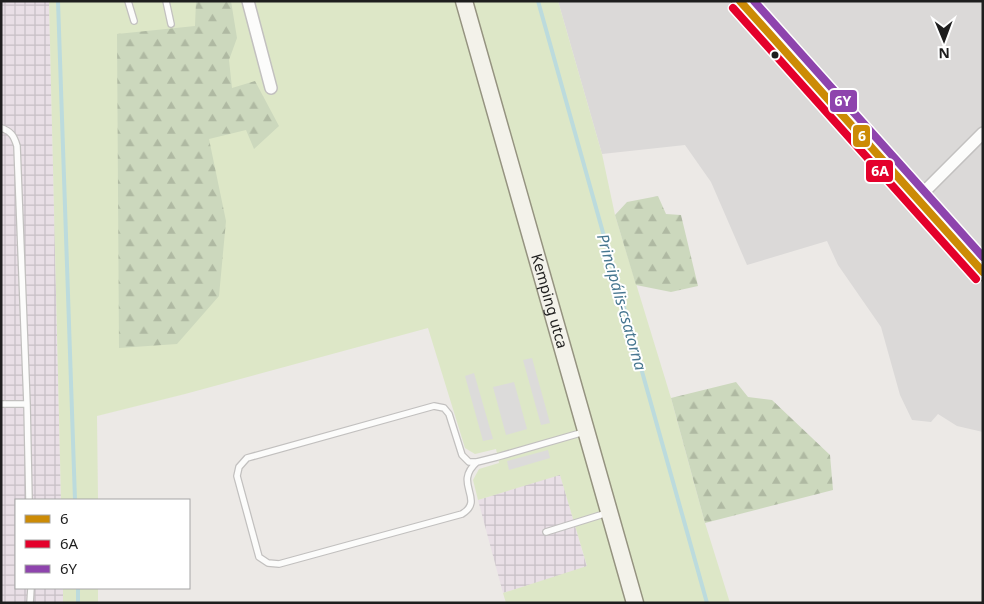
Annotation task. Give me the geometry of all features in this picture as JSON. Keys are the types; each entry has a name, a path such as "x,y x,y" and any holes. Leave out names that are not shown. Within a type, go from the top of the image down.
{"main road":[{"name":"Kemping utca","path":"464,1 635,603"},
{"path":"740,1 983,272"}],"street":[{"path":"248,1 271,88"},
{"path":"918,198 983,133"}],"lane":[{"path":"128,1 134,21"},
{"path":"166,1 171,24"},
{"path":"1,128 8,130 17,146 29,499"},
{"path":"1,404 27,404"},
{"path":"477,462 468,472 467,479 472,502 468,510 462,514 279,564 268,563 260,557 237,476 238,467 247,458 434,406 444,408 449,414 464,458 469,462 477,462 586,432"},
{"path":"546,532 609,512"},
{"path":"30,603 31,589"}],"shaded area":[{"path":"1,1 49,1 61,499 15,499 15,589 63,589 63,603 1,603"},
{"path":"558,1 983,1 983,432 957,426 938,414 931,422 912,420 900,395 881,327 838,265 827,241 747,265 711,182 685,145 602,154"},
{"path":"532,358 550,423 541,425 523,360"},
{"path":"474,373 493,439 483,441 465,376"},
{"path":"514,382 527,429 506,435 493,387"},
{"path":"548,450 550,458 509,470 507,461"},
{"path":"560,474 587,567 503,593 478,500"}],"green space":[{"path":"49,1 558,1 602,154 615,215 671,398 705,523 730,603 506,603 503,593 587,566 560,475 478,500 473,480 479,469 499,463 496,449 475,454 465,448 428,328 97,416 98,499 61,499"},
{"path":"196,1 231,1 237,38 229,60 232,88 255,81 279,126 254,149 246,130 209,139 226,221 219,296 177,344 119,348 117,34 195,26"},
{"path":"658,196 666,214 681,215 698,286 671,292 636,285 615,215 627,202"},
{"path":"736,382 748,397 772,400 830,455 833,490 705,523 671,398"},
{"path":"63,589 98,589 98,603 63,603"}],"waterway":[{"path":"58,1 75,499"},
{"name":"Principális-csatorna","path":"538,1 707,603"},
{"path":"78,589 78,603"}],"transit line":[{"name":"6","path":"740,1 983,272"},
{"name":"6Y","path":"754,1 983,257"},
{"name":"6A","path":"733,8 976,279"}]}
